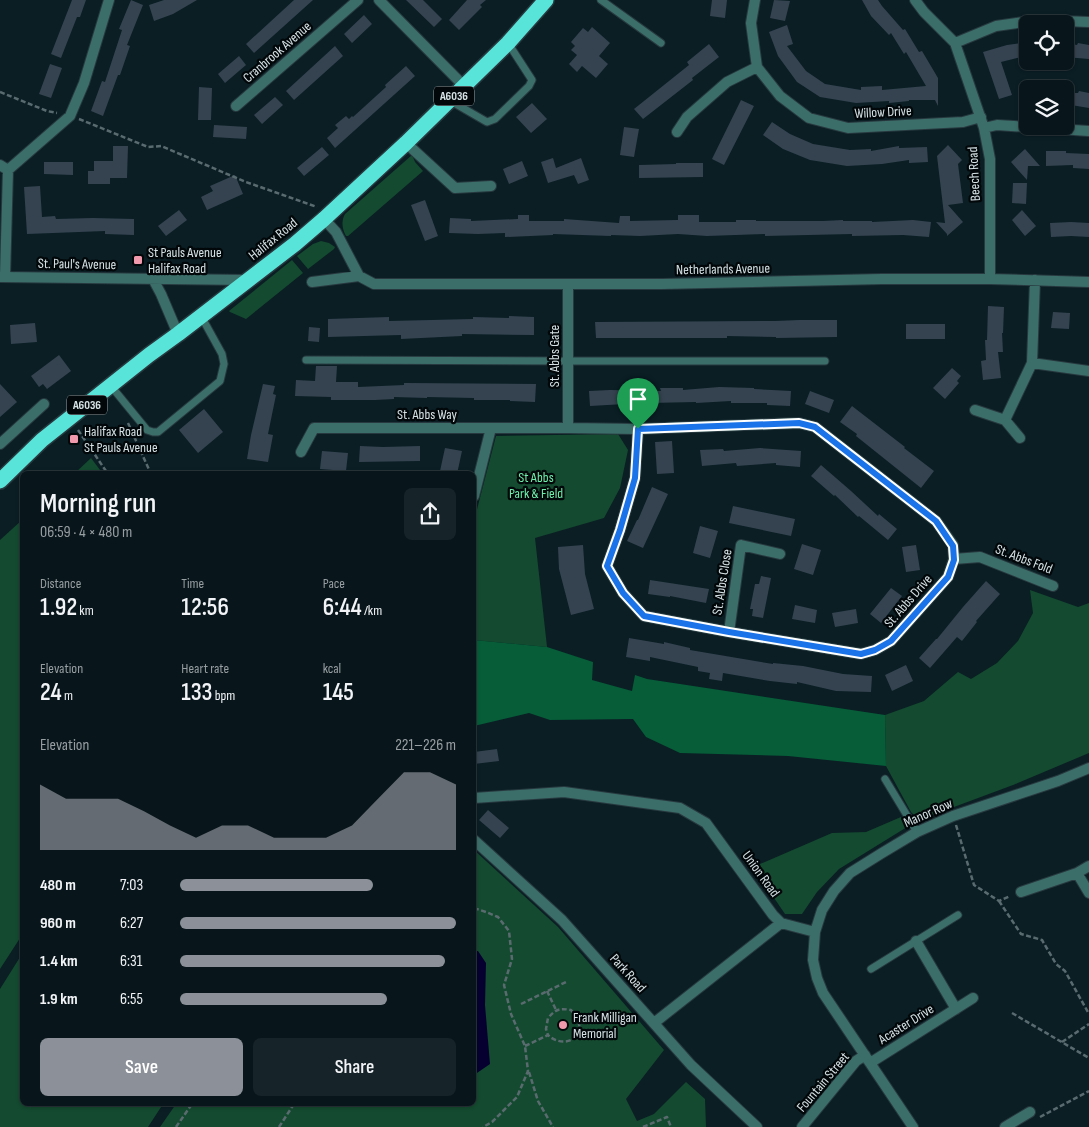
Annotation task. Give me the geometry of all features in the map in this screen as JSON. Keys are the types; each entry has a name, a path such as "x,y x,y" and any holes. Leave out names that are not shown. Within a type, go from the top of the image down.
{"highway":[{"name":"Halifax Road","path":"0,481 42,440 149,355 295,244 328,216 508,43 546,0"}],"street":[{"path":"2,277 4,168 70,116 84,82 109,0"},
{"name":"Cranbrook Avenue","path":"236,106 358,0"},
{"path":"379,0 464,86"},
{"path":"677,132 687,117 727,82 757,67 751,23 755,0"},
{"name":"Beech Road","path":"915,0 924,12 955,43 984,128 990,158 990,279"},
{"path":"955,43 996,26 1038,20 1089,22"},
{"name":"Willow Drive","path":"757,67 780,96 809,118 848,128 963,122 981,117"},
{"path":"984,128 997,125 1089,131"},
{"path":"406,143 455,188 491,186"},
{"path":"328,216 359,276"},
{"name":"Netherlands Avenue","path":"312,282 359,276 374,284 662,284 882,279 990,279 1089,282"},
{"name":"St. Paul's Avenue","path":"2,277 249,280"},
{"path":"153,279 178,334"},
{"path":"1005,420 1032,363 1035,280"},
{"name":"St. Abbs Gate","path":"568,284 568,428"},
{"path":"1032,363 1089,371"},
{"path":"0,444 44,404"},
{"path":"975,410 1005,420 1020,438"},
{"path":"568,428 638,429 799,423 815,427 936,521 953,546 954,560"},
{"name":"St. Abbs Way","path":"301,452 314,428 568,428"},
{"path":"476,488 491,428"},
{"name":"St. Abbs Drive","path":"638,429 635,478 607,566 623,593 644,616 861,654 875,650 891,641 948,577 954,560"},
{"name":"St. Abbs Close","path":"729,632 738,544 780,554"},
{"name":"St. Abbs Fold","path":"954,560 980,557 1053,586"},
{"name":"Manor Row","path":"815,932 822,910 834,891 850,873 882,852 917,832 953,816 1058,781 1089,768"},
{"name":"Union Road","path":"476,798 564,792 680,808 706,823 773,915 781,923"},
{"name":"Park Road","path":"476,842 562,920 690,1065 757,1127"},
{"path":"1021,892 1089,866"},
{"path":"1077,872 1089,893"},
{"path":"654,1023 781,923 815,932 813,960 823,993 913,1127"},
{"name":"Acaster Drive","path":"916,941 956,1009"},
{"name":"Acaster Drive","path":"868,1059 973,998"},
{"name":"Fountain Street","path":"802,1127 856,1061 868,1059"},
{"path":"1005,1127 1030,1112"}],"lane":[{"path":"601,0 661,43"},
{"path":"449,100 487,122 494,119 529,86 532,80 508,43"},
{"path":"111,386 147,430 158,432 220,380 223,372 222,354 201,316"},
{"path":"306,360 825,361"},
{"path":"885,778 917,832"},
{"path":"871,969 958,915"}],"path":[{"path":"0,92 47,111 70,116 148,147 161,146 328,216"},
{"path":"127,422 151,471"},
{"path":"76,427 106,471"},
{"path":"953,816 974,885 999,901 1021,934 1042,940 1056,964 1066,972 1089,1014"},
{"path":"999,901 1021,892"},
{"path":"476,909 498,917 510,931 512,959 504,985 511,1014 525,1046 528,1071 538,1101 553,1127"},
{"path":"521,1004 568,981"},
{"path":"547,992 556,1010"},
{"path":"556,1010 571,1010 579,1024 578,1032 574,1038 568,1042 559,1042 548,1035 546,1029 548,1018 556,1010"},
{"path":"1012,1013 1089,1058"},
{"path":"1062,1042 1089,1024"},
{"path":"525,1046 548,1035"},
{"path":"483,1127 492,1122 517,1098 528,1071"},
{"path":"1030,1112 1041,1117 1089,1090"},
{"path":"176,1127 191,1106"},
{"path":"279,1127 293,1106"},
{"path":"644,1127 667,1117 671,1127"}],"green space":[{"path":"412,155 423,171 346,236 342,225 345,214"},
{"path":"321,241 335,247 308,269 297,256 313,244"},
{"path":"292,260 303,273 246,319 229,311"},
{"name":"St Abbs Park & Field","path":"618,434 628,450 620,488 604,518 535,538 547,647 476,640 476,513 496,436"},
{"path":"91,458 101,471 77,471"},
{"path":"20,522 20,938 0,969 0,540"},
{"path":"1030,590 1078,607 1089,603 1089,753 1013,785 919,820 911,812 886,766 885,715 924,701 958,672 971,679 997,663 1018,641 1033,613"},
{"path":"476,640 547,647 593,662 592,680 632,691 635,675 647,679 885,715 886,766 788,756 680,753 646,737 633,719 550,720 529,713 476,726"},
{"path":"901,817 907,827 839,869 817,892 802,914 785,914 753,867 832,833 866,832"},
{"path":"476,852 558,927 664,1050 626,1099 637,1121 654,1114 686,1082 705,1099 706,1127 160,1127 175,1106 476,1106"},
{"path":"20,957 20,1106 162,1106 148,1127 0,1127 0,989"}],"shaded area":[{"path":"476,951 478,951 486,963 485,1005 490,1064 476,1074"}],"building":[{"path":"72,0 86,0 80,17 77,17 61,58 51,54"},
{"path":"131,0 143,5 127,45 130,46 120,75 118,75 103,116 91,111 102,81 105,82 122,30 119,29"},
{"path":"164,0 197,0 173,14 154,21 149,5"},
{"path":"294,0 313,0 254,53 246,44"},
{"path":"406,0 423,0 442,19 434,27"},
{"path":"467,0 486,0 480,5 482,7 459,30 449,20"},
{"path":"712,0 727,0 725,18 710,16"},
{"path":"774,0 790,1 785,21 770,18"},
{"path":"862,0 878,0 903,30 905,29 919,52 922,51 938,78 938,106 935,100 856,103 820,97 797,82 778,56 769,32 787,25 793,44 787,46 806,71 825,84 861,90 861,87 882,86 882,90 926,86 906,52 904,54 891,33 889,35 871,16"},
{"path":"364,15 372,24 352,43 344,34"},
{"path":"592,27 610,43 599,56 608,64 596,78 582,66 577,72 569,64 577,55 571,50 575,46 571,42 583,28 588,32"},
{"path":"1019,43 1019,58 1001,62 1012,95 999,99 983,52"},
{"path":"1078,43 1089,45 1089,59 1074,58 1074,44 1077,45"},
{"path":"709,44 719,57 643,119 634,109 689,65 687,62"},
{"path":"335,46 343,56 294,100 286,91"},
{"path":"239,56 246,65 225,83 218,74"},
{"path":"50,64 62,68 51,98 39,94"},
{"path":"406,66 415,76 335,148 327,138 338,128 335,125 346,116 349,119 353,117"},
{"path":"199,87 212,88 211,120 198,120"},
{"path":"1079,91 1089,93 1089,108 1074,106 1074,93"},
{"path":"275,97 283,105 262,124 254,115"},
{"path":"741,100 754,106 724,165 712,159"},
{"path":"532,103 547,119 531,133 516,117"},
{"path":"772,122 790,134 813,144 850,150 871,149 871,151 899,146 899,148 927,147 928,162 909,163 909,160 847,166 810,160 783,149 763,135"},
{"path":"214,125 247,127 246,139 213,137"},
{"path":"624,127 639,129 634,157 620,155"},
{"path":"948,145 962,160 958,164 963,203 948,205 963,222 947,236 936,222 945,223 937,156"},
{"path":"113,146 128,146 127,178 110,178 110,184 88,184 88,171 94,171 94,161 113,161"},
{"path":"322,147 329,155 304,176 297,168"},
{"path":"1025,149 1040,166 1028,166 1027,180 1011,162"},
{"path":"1046,151 1089,154 1089,169 1073,168 1073,165 1046,166"},
{"path":"553,158 556,168 581,158 589,180 578,184 574,175 548,183 541,162"},
{"path":"522,161 528,176 509,184 503,169"},
{"path":"44,162 73,162 73,175 44,174"},
{"path":"703,163 703,177 639,178 639,165"},
{"path":"235,175 243,194 207,210 201,197 213,191 210,186"},
{"path":"1013,183 1027,183 1026,204 1012,203"},
{"path":"40,186 42,217 55,216 56,219 134,219 134,235 105,234 105,231 27,234 24,187"},
{"path":"425,200 438,236 425,241 411,205"},
{"path":"179,210 187,220 166,236 158,226"},
{"path":"1022,210 1036,226 1025,236 1012,220"},
{"path":"518,215 529,215 529,221 564,221 564,219 619,223 620,216 630,216 630,221 678,220 678,215 699,215 699,222 736,222 736,220 843,220 872,222 913,220 931,222 929,237 903,235 852,236 852,234 611,236 553,234 505,237 505,233 449,233 450,218 471,219 471,221 518,219"},
{"path":"1050,223 1089,223 1089,237 1051,237"},
{"path":"988,306 1004,307 1003,352 998,352 1001,378 983,380 981,361 986,360 985,340 987,340"},
{"path":"1053,312 1070,313 1069,329 1051,328"},
{"path":"509,316 534,317 534,335 462,334 462,336 401,339 401,335 328,337 328,319 389,317 389,321 473,319 473,317 509,318"},
{"path":"837,320 837,337 596,338 595,322 775,321"},
{"path":"35,323 37,342 11,344 10,325"},
{"path":"906,324 945,324 945,339 906,339"},
{"path":"309,327 320,328 319,342 308,341"},
{"path":"59,355 71,371 47,389 43,384 39,387 31,376"},
{"path":"316,366 337,366 336,382 358,382 358,387 404,385 404,383 536,384 535,402 427,397 331,400 331,397 295,396 296,380 315,381"},
{"path":"952,368 961,376 957,381 959,383 945,399 933,388"},
{"path":"0,384 17,402 0,417"},
{"path":"263,384 275,386 273,394 276,395 268,434 273,435 268,462 247,459"},
{"path":"719,387 791,391 790,406 767,405 767,403 731,403 731,401 590,406 589,391 661,391 660,388 683,388 683,390"},
{"path":"810,391 834,400 829,413 805,404"},
{"path":"852,406 934,471 921,488 840,422"},
{"path":"204,409 223,432 198,453 179,430"},
{"path":"672,441 674,473 657,474 655,442"},
{"path":"360,446 420,446 420,461 359,462"},
{"path":"445,448 462,451 458,471 440,471"},
{"path":"760,448 801,451 800,467 776,465 776,463 737,466 736,463 702,466 700,450 723,449 724,451"},
{"path":"322,451 348,453 346,471 320,469"},
{"path":"821,465 878,516 879,514 897,529 888,540 811,476"},
{"path":"652,487 668,494 643,548 627,541"},
{"path":"733,506 795,519 791,536 729,523"},
{"path":"700,526 718,531 710,558 693,553"},
{"path":"802,544 821,550 813,575 794,569"},
{"path":"583,545 585,574 594,609 571,615 559,569 558,547"},
{"path":"916,545 920,570 906,572 902,547"},
{"path":"761,576 771,578 763,618 752,616 753,609 750,609 755,584 759,584"},
{"path":"650,580 709,589 706,603 648,594"},
{"path":"986,581 1000,594 976,621 962,641 957,637 930,668 919,658"},
{"path":"891,588 902,596 881,623 870,614"},
{"path":"795,605 817,610 815,623 792,619"},
{"path":"856,609 858,623 835,627 832,613"},
{"path":"629,638 664,644 664,642 690,648 690,650 773,664 803,666 843,674 872,676 871,692 836,691 797,682 797,684 770,681 723,673 722,681 709,679 710,673 698,671 698,667 650,657 650,661 626,657"},
{"path":"906,665 913,681 892,691 885,675"},
{"path":"497,749 499,761 476,764 476,752"},
{"path":"488,810 509,828 500,838 479,820"}],"place":[{"name":"St Pauls Avenue Halifax Road","path":"138,260"},
{"name":"Halifax Road St Pauls Avenue","path":"74,439"},
{"name":"Frank Milligan Memorial","path":"563,1025"}],"route":[{"path":"799,423 815,427 936,521 953,546 954,560 948,577 891,641 875,650 861,654 644,616 623,593 607,566 635,478 638,429 799,423"}]}
